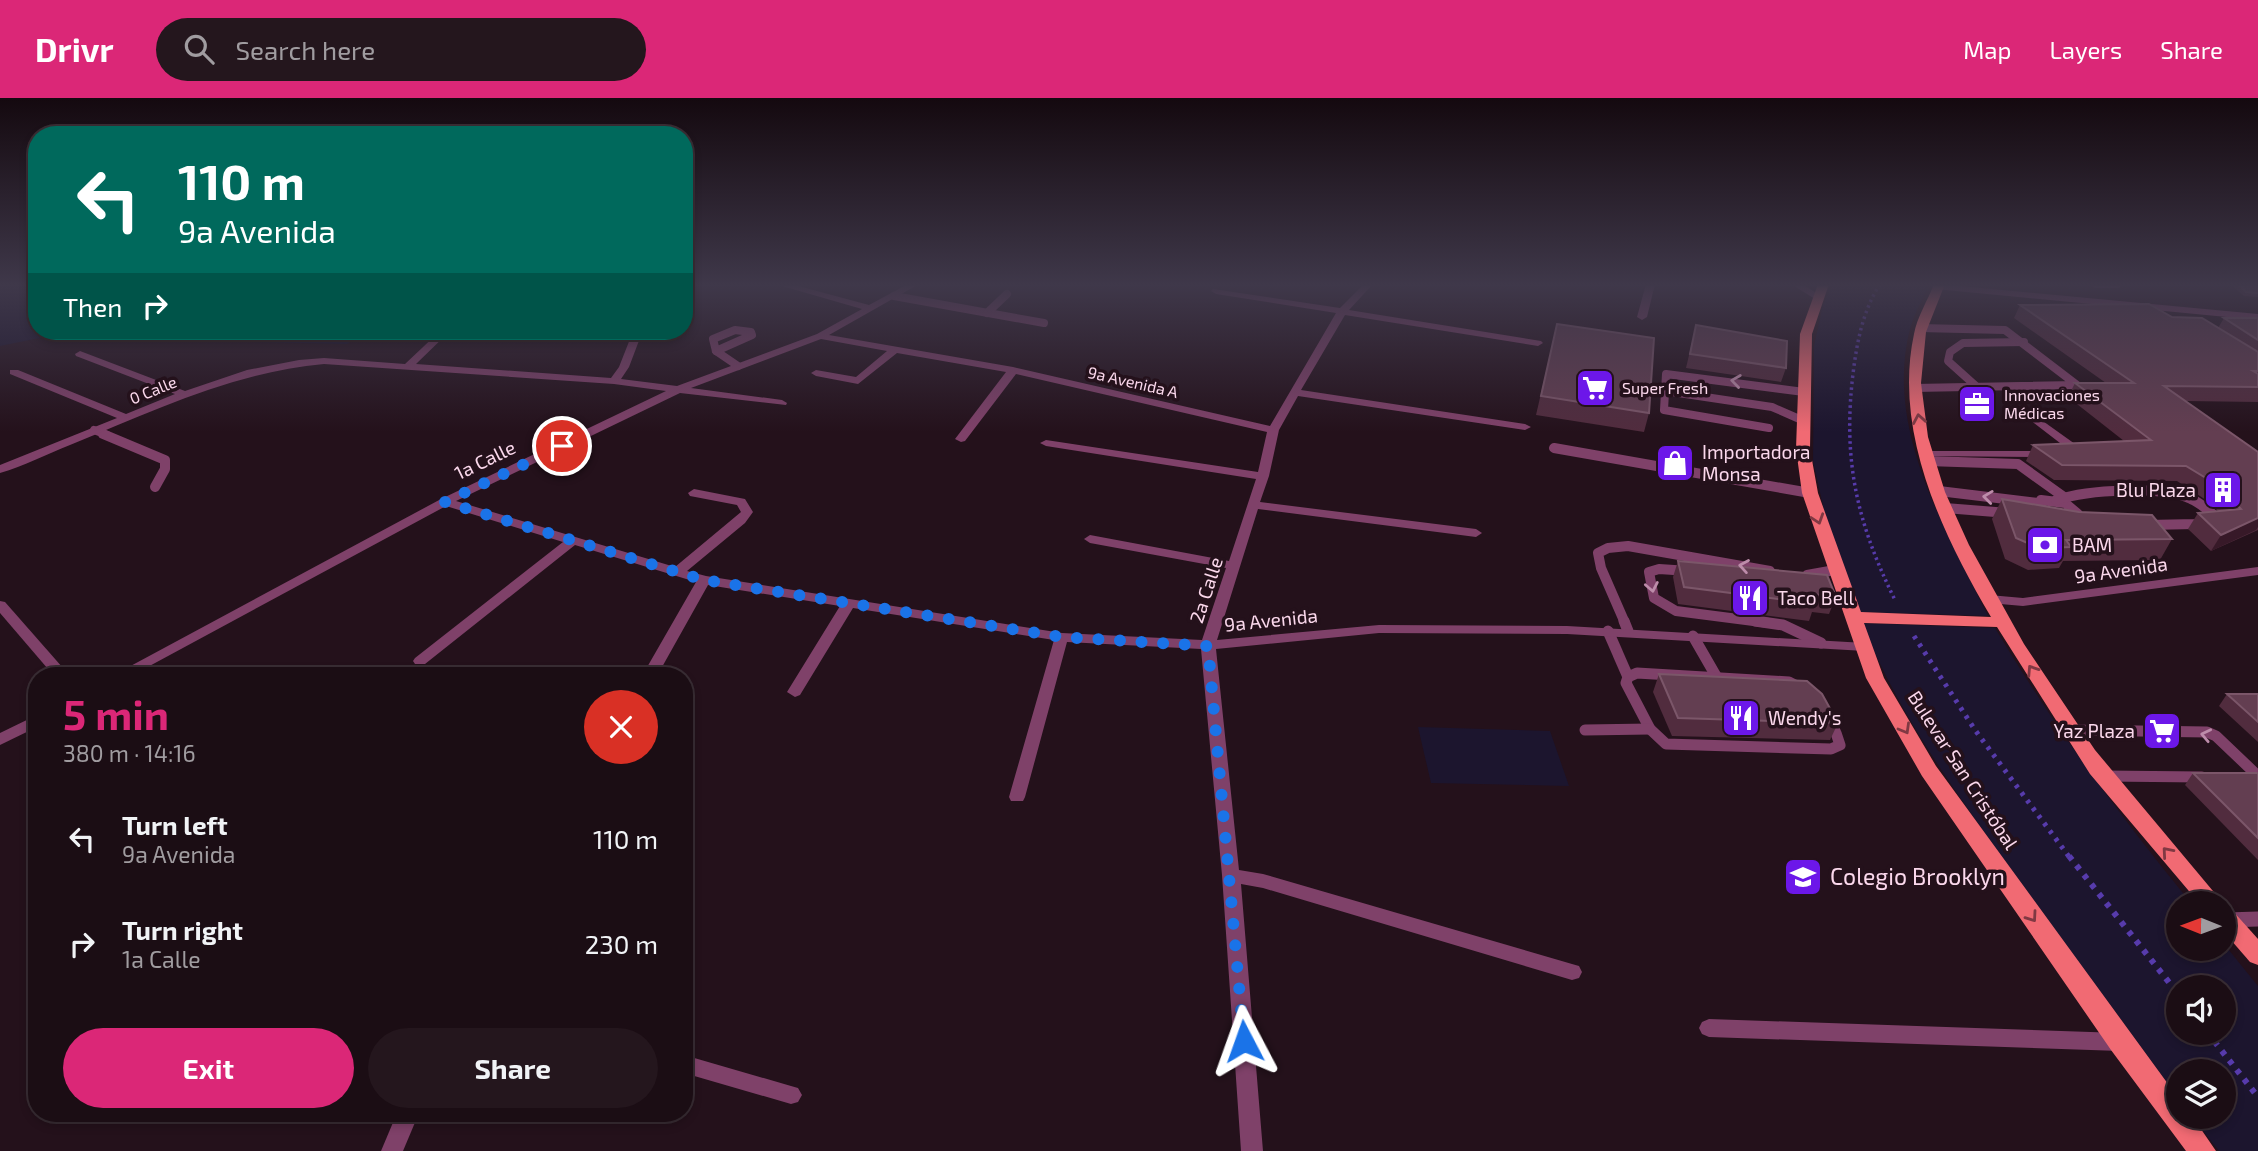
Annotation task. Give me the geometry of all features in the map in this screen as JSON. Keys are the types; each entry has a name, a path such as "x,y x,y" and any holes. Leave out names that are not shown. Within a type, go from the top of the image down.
{"main road":[{"name":"Bulevar San Cristóbal","path":"1806,333 1803,449 1810,493 1875,678 1929,771 2120,1042 2202,1151"},
{"path":"1919,333 1914,388 1926,458 1942,500 1989,599 2071,730 2104,776 2202,891"},
{"path":"1853,617 1906,621 2001,622"},
{"path":"2236,930 2258,955"}],"street":[{"name":"1a Calle","path":"136,667 445,502 679,389 825,333"},
{"name":"2a Calle","path":"1252,1151 1231,875 1208,646 1252,505 1264,476 1273,430 1330,333"},
{"path":"1482,333 1538,342"},
{"name":"9a Avenida A","path":"820,336 1013,370 1273,430"},
{"path":"408,366 436,340"},
{"path":"614,381 624,367 634,340"},
{"path":"816,373 858,381 895,349"},
{"path":"80,354 184,394"},
{"name":"0 Calle","path":"0,469 184,394 262,367 324,361 408,366"},
{"path":"408,366 614,381 782,403"},
{"path":"961,439 1013,370"},
{"path":"14,372 126,418"},
{"path":"1297,393 1525,427"},
{"path":"1926,458 2081,454 2029,414"},
{"path":"1046,443 1264,476"},
{"path":"677,572 741,520 747,512 741,502 694,493"},
{"name":"9a Avenida","path":"445,502 704,580 1062,637 1208,646 1379,629 1628,631 1865,646"},
{"path":"1252,505 1476,533"},
{"path":"1090,539 1234,566"},
{"path":"420,661 573,540"},
{"name":"9a Avenida","path":"1989,599 2023,603 2258,571"},
{"path":"654,667 704,580"},
{"path":"795,692 848,604"},
{"path":"0,605 54,667"},
{"path":"1017,797 1062,637"},
{"path":"0,740 28,725"},
{"path":"1231,875 1263,881 1572,972"},
{"path":"1709,1028 2120,1042"},
{"path":"693,1067 791,1095"},
{"path":"392,1151 404,1122"}],"lane":[{"path":"723,333 713,340 716,351 738,366"},
{"path":"716,351 744,340 751,333"},
{"path":"1914,388 2077,385 2010,333"},
{"path":"1977,387 1954,369 1948,361 1950,352 1964,343 2024,342"},
{"path":"1769,428 1667,411 1662,408 1666,374 1669,372 1804,392"},
{"path":"1665,391 1772,407 1804,421"},
{"path":"94,430 165,460 165,469 155,487"},
{"path":"1554,448 1810,493"},
{"path":"1926,458 2018,464 2077,511 2075,517"},
{"path":"1942,500 2038,503 2060,498 2168,494 2199,502 2217,518 2196,524 2140,524"},
{"path":"1942,500 2022,514"},
{"path":"2038,503 2043,511 2060,517"},
{"path":"2034,515 2086,519"},
{"path":"1628,631 1601,568 1598,553 1608,548 1628,547 1785,577"},
{"path":"1701,572 1667,569 1649,572 1654,598 1676,611 1783,625 1821,643"},
{"path":"1714,574 1785,577 1835,570"},
{"path":"1608,631 1628,677 1626,683 1650,729 1666,744 1830,748 1840,745 1813,693 1802,686 1789,682 1716,676 1637,673 1628,677"},
{"path":"1693,636 1716,676"},
{"path":"1585,730 1650,729"},
{"path":"2071,730 2207,732 2216,736 2258,776"},
{"path":"2104,776 2215,777"},
{"path":"2243,777 2258,776"},
{"path":"2236,915 2258,919"}],"path":[{"path":"1860,333 1848,404 1850,485 1879,570 1948,694 2016,790 2166,979"},
{"path":"2217,1045 2258,1097"}],"shaded area":[{"path":"0,333 28,333 30,340 0,346"},
{"path":"1817,333 1909,333 1904,367 1905,404 1912,441 1938,514 1988,616 1859,612 1828,528 1813,461 1814,346"},
{"path":"214,340 353,340 347,344"},
{"path":"1862,623 1995,628 2088,769 2181,891 2166,891 2166,961 2236,961 2236,959 2258,986 2258,1151 2219,1151 2202,1129 2236,1129 2236,1059 2166,1059 2166,1081 1953,788 1894,691"},
{"path":"1418,727 1550,731 1569,786 1431,783"}],"building":[{"path":"1555,333 1620,333 1654,338 1649,413 1541,396"},
{"path":"1694,333 1742,333 1787,341 1786,368 1690,354"},
{"path":"2061,333 2227,333 2258,352 2258,371 2253,371 2258,374 2258,387 2164,386 2258,452 2258,518 2221,535 2198,513 2241,509 2219,486 2186,466 2062,465 2033,445 2151,440 2075,383 2134,383"},
{"path":"2247,333 2258,333 2258,340"},
{"path":"2002,499 2079,512 2152,515 2172,539 2066,540 2071,547 2039,548 2016,538"},
{"path":"1678,561 1827,575 1836,597 1813,594 1816,604 1684,587"},
{"path":"1659,674 1807,681 1822,694 1838,723 1678,718"},
{"path":"2227,694 2258,694 2258,722"},
{"path":"2193,773 2258,773 2258,838"}],"place":[{"name":"Super Fresh","path":"1595,388"},
{"name":"Innovaciones Médicas","path":"1977,404"},
{"name":"Importadora Monsa","path":"1675,463"},
{"name":"Blu Plaza","path":"2223,490"},
{"name":"BAM","path":"2045,545"},
{"name":"Taco Bell","path":"1750,598"},
{"name":"Wendy's","path":"1741,718"},
{"name":"Yaz Plaza","path":"2162,731"},
{"name":"Colegio Brooklyn","path":"1803,877"}],"route":[{"path":"562,446 445,502 704,580 1062,637 1208,646 1231,875 1244,1041"}]}
